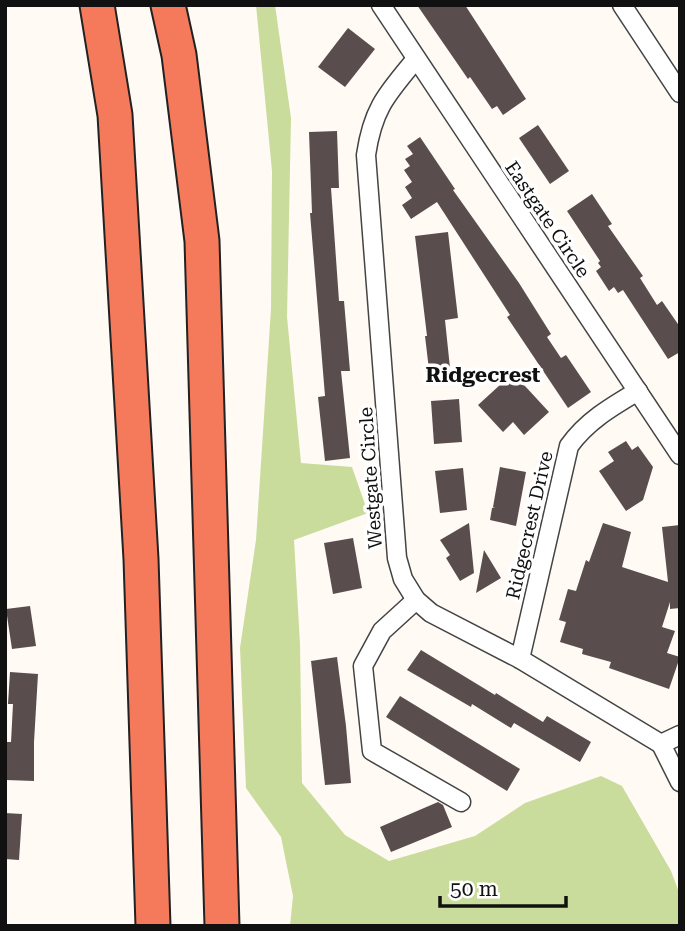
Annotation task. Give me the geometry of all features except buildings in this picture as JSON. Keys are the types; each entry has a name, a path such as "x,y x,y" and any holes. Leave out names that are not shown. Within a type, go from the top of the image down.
{"highway":[{"path":"97,5 115,115 141,559 153,926"},
{"path":"169,5 179,55 202,241 222,926"}],"street":[{"name":"Eastgate Circle","path":"381,5 680,455"},
{"path":"622,5 680,93"},
{"name":"Westgate Circle","path":"416,60 382,99 370,129 366,155 397,558 403,579 416,600 431,614 520,659 661,744"},
{"name":"Ridgecrest Drive","path":"520,659 569,446 581,430 601,413 638,391"},
{"path":"416,600 383,631 363,666 372,751 461,802"},
{"path":"680,735 661,744 680,782"}],"green space":[{"path":"256,5 275,5 291,118 287,317 301,463 352,467 368,513 294,540 300,644 302,783 345,835 389,861 475,836 525,803 601,776 622,786 671,871 680,895 680,926 290,926 293,896 281,837 246,788 240,648 256,540 271,309 272,171"}],"district":[{"name":"Ridgecrest","path":"483,375"}]}
